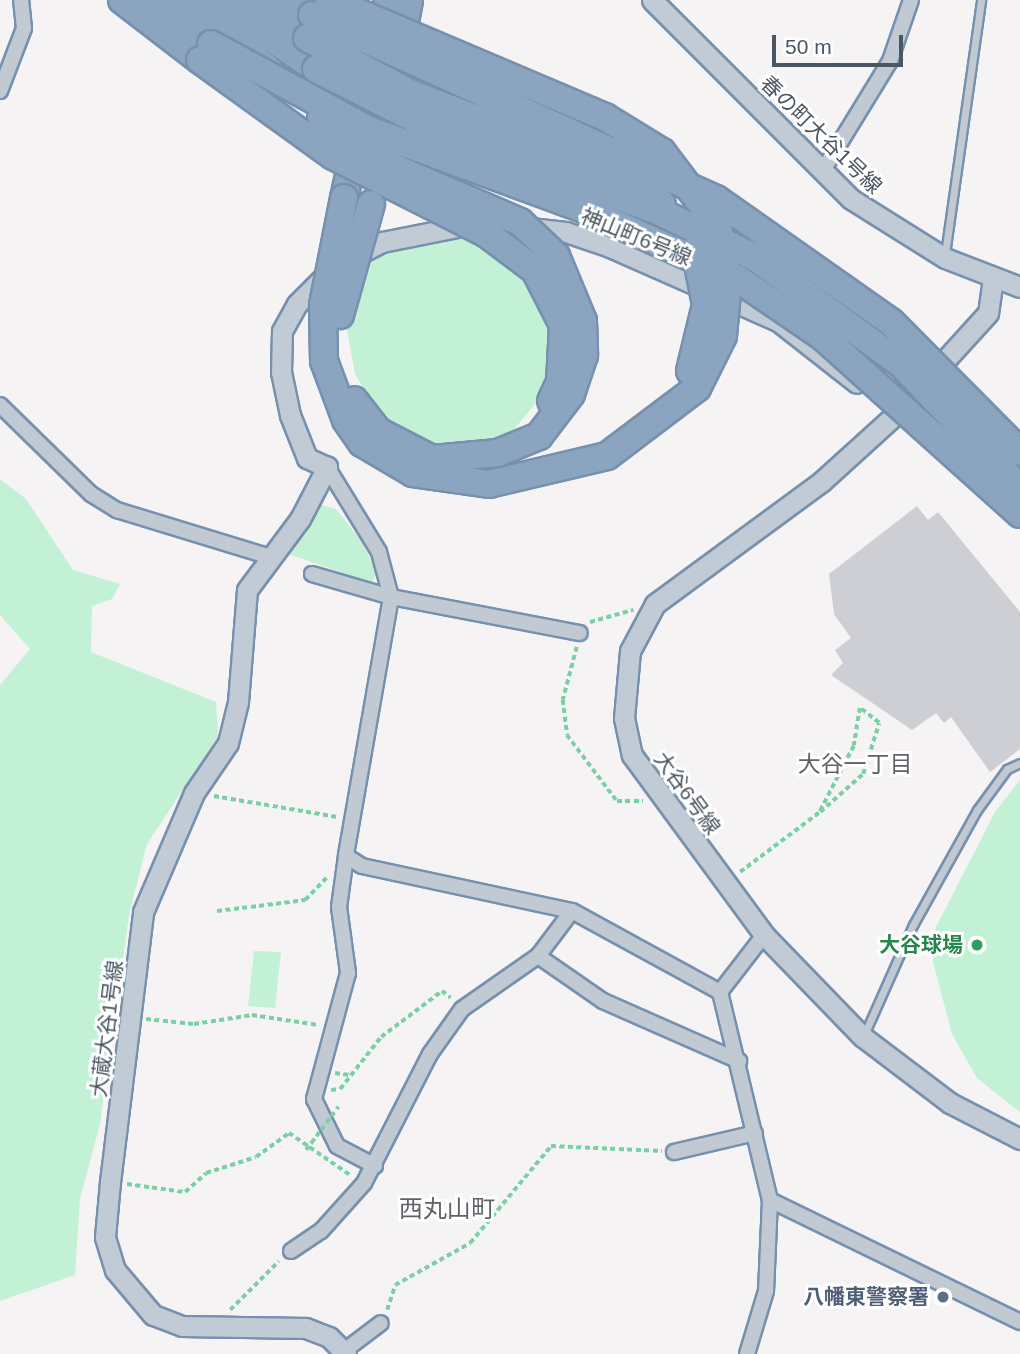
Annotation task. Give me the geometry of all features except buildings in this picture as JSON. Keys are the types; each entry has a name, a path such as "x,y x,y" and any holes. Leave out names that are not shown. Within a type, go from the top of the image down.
{"highway":[{"path":"122,0 205,52 369,130 586,210 738,279 823,337 1020,514"},
{"path":"150,0 205,52 333,156 488,234 535,270 563,325 560,382 547,411 498,453"},
{"path":"187,0 300,98 370,154 520,222 556,256 576,290 584,355 571,394 539,436 498,453 432,459 397,444 360,414 345,379 339,330 371,204 409,0"},
{"path":"216,0 316,69 435,129 660,212 756,258 900,363 1020,488"},
{"path":"248,0 316,18 635,132 662,152 704,199 725,255 723,337 697,388 654,425 607,456 528,480 443,481 384,460 346,420 324,361 323,305 344,198 388,0"},
{"path":"287,0 316,18 410,93 621,174 665,207 695,250 706,305 697,357 654,425"},
{"path":"316,18 716,199 891,322 1020,453"}],"street":[{"path":"0,91 24,28 21,0"},
{"name":"春の町大谷1号線","path":"652,0 822,172 890,228 945,258 1020,287"},
{"path":"822,172 890,61 911,0"},
{"name":"神山町6号線","path":"327,467 307,458 290,415 281,372 282,331 297,304 335,266 382,242 445,225 566,232 610,247 778,321 896,414"},
{"name":"大谷6号線","path":"993,278 988,313 896,414 821,482 655,604 630,651 624,718 632,755 764,935 863,1037 950,1103 1020,1139"},
{"path":"0,405 90,494 117,510 267,556 300,519 327,467"},
{"path":"896,414 1020,526"},
{"path":"327,467 379,552 391,597 349,818 339,907 348,973 317,1070 317,1116 337,1146 375,1166"},
{"name":"大蔵大谷1号線","path":"267,556 247,590 239,702 228,743 194,793 143,912 133,1018 105,1237 131,1296 153,1315 182,1326 305,1328 345,1352"},
{"path":"312,574 391,597 580,633"},
{"path":"346,856 362,866 572,911 720,992 770,1200 766,1292 747,1354"},
{"path":"291,1251 321,1231 364,1183 430,1054 463,1009 538,956 572,911"},
{"path":"720,992 764,935"},
{"path":"538,956 603,1001 738,1061"},
{"path":"674,1152 755,1133"},
{"path":"770,1200 1020,1322"},
{"path":"345,1352 381,1323"}],"lane":[{"path":"945,258 981,0"},
{"path":"863,1037 913,925 977,810 1007,769 1020,763"}],"path":[{"path":"617,801 567,735 563,700 580,633 591,621 627,612"},
{"path":"724,883 820,812 863,774 879,723 860,708 854,746 820,812"},
{"path":"194,793 349,818"},
{"path":"217,911 305,900 346,856"},
{"path":"306,1150 338,1107 327,1101 331,1089 340,1089 381,1037 442,991 463,1009"},
{"path":"133,1018 194,1024 252,1015 332,1027"},
{"path":"110,1182 185,1192 206,1172 256,1157 289,1133 306,1150 364,1183"},
{"path":"381,1323 395,1285 470,1243 551,1146 674,1152"},
{"path":"221,1326 233,1303 291,1251"}],"green space":[{"path":"457,229 524,274 551,320 555,355 545,392 511,433 468,447 437,448 403,436 376,410 355,374 347,330 350,297 369,255"},
{"path":"0,479 26,499 73,570 120,584 112,599 92,606 91,652 216,702 218,736 147,844 129,915 100,1124 80,1199 75,1275 0,1301 0,685 30,649 0,615"},
{"path":"318,504 336,509 359,538 377,571 372,583 283,552"},
{"name":"大谷球場","path":"1020,780 1020,1112 977,1078 952,1034 933,962 936,927 995,812"},
{"path":"254,951 281,952 275,1008 248,1006"}],"place":[{"name":"大谷球場","path":"977,945"},
{"name":"八幡東警察署","path":"943,1297"}],"district":[{"name":"大谷一丁目","path":"855,764"},
{"name":"西丸山町","path":"447,1209"}]}
